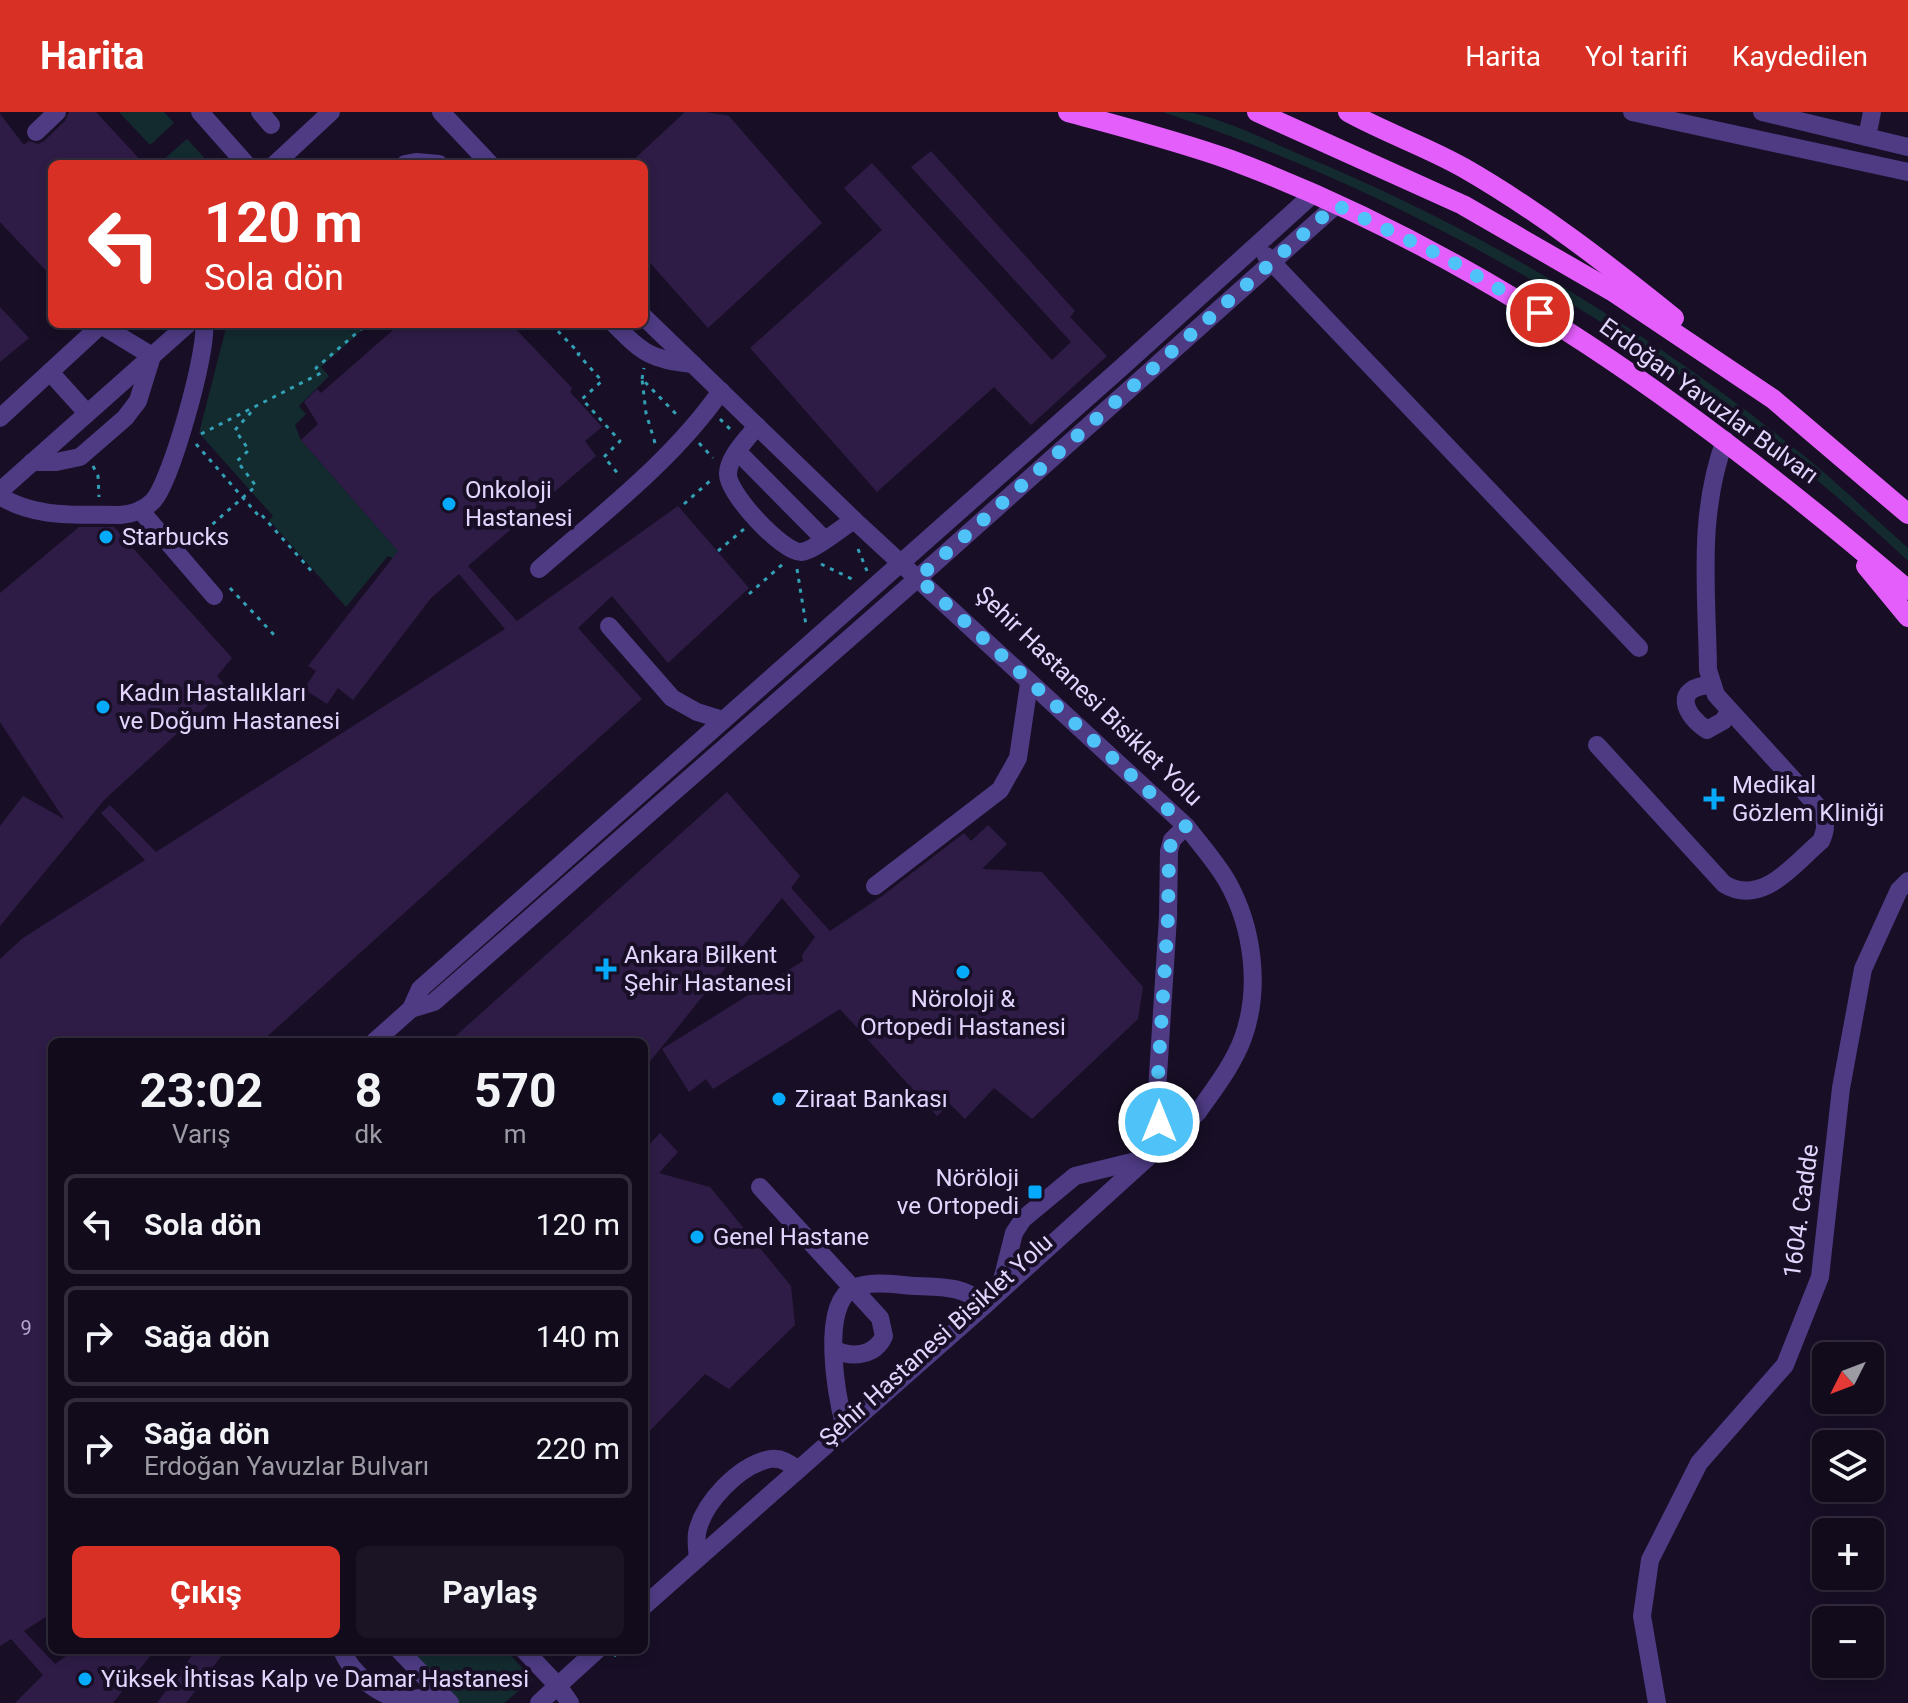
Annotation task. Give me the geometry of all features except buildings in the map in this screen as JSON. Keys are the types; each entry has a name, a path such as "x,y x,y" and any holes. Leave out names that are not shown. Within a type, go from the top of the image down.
{"main road":[{"name":"Erdoğan Yavuzlar Bulvarı","path":"1068,112 1227,159 1336,205 1448,259 1520,300 1668,398 1725,440 1908,590"},
{"name":"Erdoğan Yavuzlar Bulvarı","path":"1257,112 1463,205 1552,254 1645,312 1773,399 1908,514"},
{"path":"1348,112 1462,167 1556,227 1773,399"},
{"path":"1846,537 1908,617"}],"street":[{"path":"36,132 57,112"},
{"path":"200,112 242,160"},
{"path":"279,160 331,112"},
{"path":"441,112 486,160"},
{"path":"1632,112 1908,172"},
{"path":"1762,112 1908,147"},
{"path":"1867,137 1872,112"},
{"path":"378,1038 411,1009 420,989 1312,195"},
{"path":"411,1009 434,1002 918,578 1336,205"},
{"path":"1256,246 1639,648"},
{"path":"648,321 854,520 1186,826 1227,881 1244,921 1252,961 1251,1001 1242,1038 1223,1076 1198,1112 648,1602"},
{"path":"0,418 98,328"},
{"path":"108,328 152,356"},
{"path":"184,328 86,412 0,494 22,508 40,513 120,515 140,510 158,495 177,443 204,344 204,328"},
{"path":"618,328 642,351 661,361 693,364"},
{"path":"32,462 56,462 80,457 125,418 138,401 152,356"},
{"path":"50,372 86,412"},
{"path":"539,569 674,447 704,416 721,391"},
{"path":"757,426 728,469 731,489 781,543 799,552 812,548 854,520"},
{"path":"1597,745 1724,884 1734,890 1751,893 1767,887 1821,841 1826,823 1820,809 1730,711 1711,685 1708,670 1706,522 1714,469 1725,440"},
{"path":"738,452 824,539"},
{"path":"140,510 220,590"},
{"path":"609,626 672,698 697,712 723,720"},
{"path":"875,886 1000,790 1018,758 1029,684"},
{"path":"1711,685 1699,685 1690,691 1685,701 1687,712 1707,730 1723,721 1730,711"},
{"path":"1168,1139 1159,1122 1156,1107 1169,851 1172,840 1186,826"},
{"name":"1604. Cadde","path":"1657,1703 1642,1616 1650,1560 1699,1463 1785,1365 1820,1277 1841,1088 1863,969 1899,890 1908,881"},
{"path":"992,1298 1014,1233 1023,1219 1075,1176 1147,1158"},
{"path":"760,1187 880,1318 884,1336 880,1345 862,1354 835,1350"},
{"path":"845,1428 837,1393 834,1327 838,1304 853,1288 871,1284 952,1288 992,1298"},
{"path":"698,1558 700,1524 711,1504 736,1478 770,1459 783,1460 798,1470"},
{"path":"344,1654 349,1664 383,1699 406,1702 445,1698"},
{"path":"403,1654 445,1698"},
{"path":"528,1654 570,1703"},
{"path":"539,1703 593,1654"}],"path":[{"path":"314,574 260,513 258,515 241,498 191,438 321,373 316,368 362,328"},
{"path":"555,328 602,381 582,399 620,441 604,457 620,476"},
{"path":"658,446 646,413 642,379 684,423"},
{"path":"184,539 190,544 256,486 237,461 249,450 235,430 255,408"},
{"path":"696,440 716,461"},
{"path":"88,462 98,476 99,504"},
{"path":"684,504 712,480"},
{"path":"738,520 754,537"},
{"path":"718,551 745,528"},
{"path":"813,561 854,580"},
{"path":"749,594 785,562 797,569 804,568"},
{"path":"864,563 868,578"},
{"path":"797,569 805,624 810,637"},
{"path":"220,590 277,638"}],"green space":[{"path":"119,112 164,112 174,123 150,145"},
{"path":"1163,112 1193,113 1222,122 1373,186 1565,288 1687,368 1803,455 1908,548 1908,561 1826,488 1741,419 1652,355 1560,296 1464,242 1366,194 1266,150"},
{"path":"187,139 206,160 163,160"},
{"path":"226,328 365,328 321,367 329,376 299,406 306,414 295,425 301,440 399,552 394,559 388,556 346,607 269,520 273,516 199,433"},
{"path":"411,1654 510,1654 533,1680 504,1703 456,1703"}],"place":[{"name":"Onkoloji Hastanesi","path":"449,504"},
{"name":"Starbucks","path":"106,537"},
{"name":"Kadın Hastalıkları ve Doğum Hastanesi","path":"103,707"},
{"name":"Medikal Gözlem Kliniği","path":"1714,799"},
{"name":"Ankara Bilkent Şehir Hastanesi","path":"606,969"},
{"name":"Nöroloji & Ortopedi Hastanesi","path":"963,972"},
{"name":"Ziraat Bankası","path":"779,1099"},
{"name":"Nöröloji ve Ortopedi","path":"1035,1192"},
{"name":"Genel Hastane","path":"697,1237"},
{"name":"Yüksek İhtisas Kalp ve Damar Hastanesi","path":"85,1679"}],"route":[{"path":"1159,1122 1156,1107 1169,851 1172,840 1186,826 1029,684 918,578 1336,205 1448,259 1540,313"}]}
